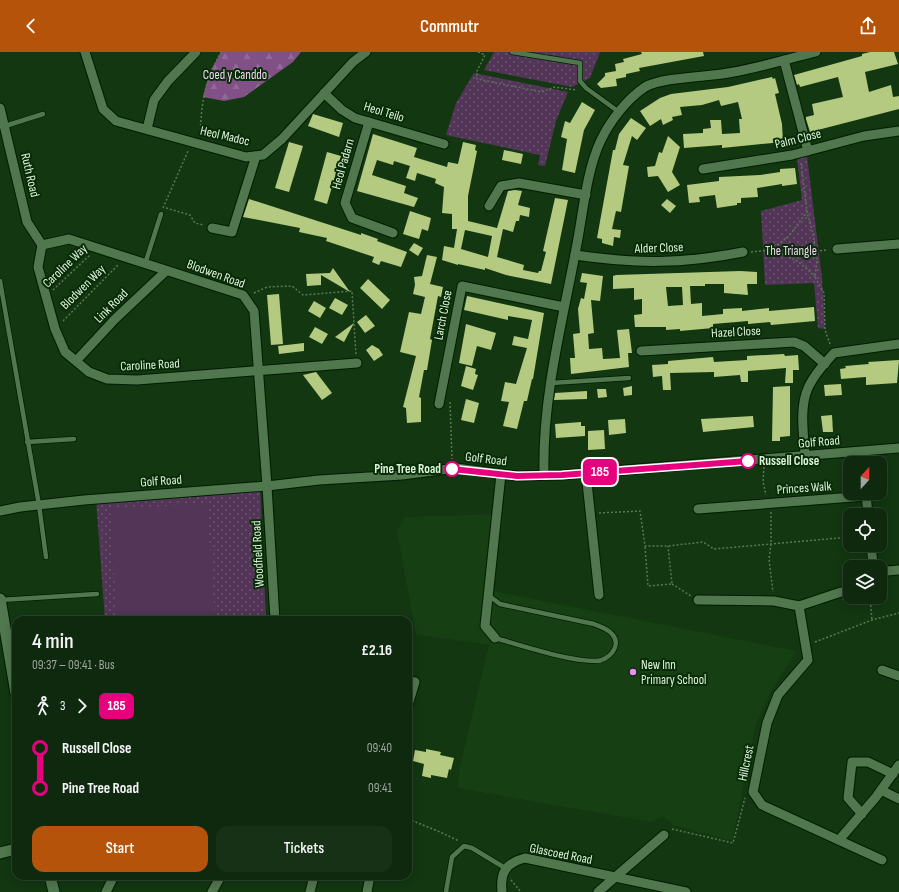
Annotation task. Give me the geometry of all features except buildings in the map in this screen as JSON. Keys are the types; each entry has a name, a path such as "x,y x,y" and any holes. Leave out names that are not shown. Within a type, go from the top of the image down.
{"street":[{"name":"Heol Madoc","path":"85,52 103,109 116,121 246,157 263,154 282,139 353,62 366,52"},
{"path":"147,130 154,100 168,81 196,52"},
{"path":"544,475 544,442 551,383 586,195 592,167 600,141 624,106 646,87 668,81 728,73 816,52"},
{"path":"784,60 804,152"},
{"name":"Heol Teilo","path":"324,93 342,110 355,118 444,144"},
{"name":"Ruth Road","path":"0,108 27,222 42,245"},
{"name":"Heol Padarn","path":"369,122 345,203 352,218 393,233"},
{"name":"Palm Close","path":"703,169 755,162 804,152 864,136 899,131"},
{"path":"212,228 232,232 256,156"},
{"path":"489,206 501,186 518,183 586,195"},
{"name":"Blodwen Road","path":"42,245 69,239 243,295 254,312 267,486"},
{"path":"837,250 899,244"},
{"name":"Caroline Road","path":"42,245 38,267 55,329 65,352 89,372 107,379 137,380 357,363"},
{"name":"Alder Close","path":"575,255 618,262 662,262 716,257 743,252"},
{"name":"Link Road","path":"76,361 115,319 166,271"},
{"name":"Larch Close","path":"440,402 462,286 564,307"},
{"name":"Hazel Close","path":"641,351 794,342 804,346 825,364"},
{"path":"805,456 804,411 807,389 817,372 834,353 899,344"},
{"name":"Golf Road","path":"0,511 39,505 267,486 319,480 402,475 452,469 517,476 544,475 764,460 899,448"},
{"path":"861,452 861,456"},
{"path":"586,473 599,595"},
{"path":"494,638 485,626 501,474"},
{"name":"Woodfield Road","path":"267,486 275,616"},
{"name":"Princes Walk","path":"698,510 843,497"},
{"path":"887,571 899,570"},
{"path":"698,600 774,601 799,606 842,592"},
{"path":"0,600 12,670"},
{"name":"Hillcrest","path":"799,606 808,660 778,695 768,723 753,792 762,805 882,860"},
{"path":"882,670 899,676"},
{"path":"862,814 848,798 852,762 868,762 893,774"},
{"path":"839,840 862,814 899,765"},
{"path":"881,790 899,799"},
{"path":"598,892 664,834"},
{"path":"0,852 12,850"},
{"name":"Glascoed Road","path":"505,871 513,862 525,858 686,892"},
{"path":"502,892 505,871"},
{"path":"51,880 54,892"},
{"path":"107,892 112,880"},
{"path":"212,892 219,880"},
{"path":"310,892 313,880"},
{"path":"367,892 369,880"}],"lane":[{"path":"512,52 580,63 580,81 586,88 619,112"},
{"path":"5,126 43,114"},
{"path":"145,264 161,214"},
{"path":"0,281 39,505 46,557"},
{"path":"551,383 629,378"},
{"path":"27,442 74,439"},
{"path":"0,600 97,594"},
{"path":"488,595 500,604 594,624 607,629 614,635 616,642 614,651 606,659 597,661 583,660 494,638"},
{"path":"446,892 452,857 460,848 468,847 505,871"}],"path":[{"path":"161,214 196,143 207,81 221,52"},
{"path":"478,52 485,55 476,71 477,79 542,92 554,87 576,90 586,88"},
{"path":"804,152 807,212 814,234 816,251 815,277"},
{"path":"164,208 190,215 195,223 212,228"},
{"path":"770,250 788,237 807,212"},
{"name":"Caroline Way","path":"46,297 97,249"},
{"path":"743,252 770,250 791,255 804,265 815,277 824,293 825,330 834,353"},
{"path":"816,251 837,250"},
{"name":"Blodwen Way","path":"55,329 125,258"},
{"path":"245,298 267,287 292,286 303,295 352,291 357,363"},
{"path":"440,402 451,402 449,423 452,469"},
{"name":"Princes Walk","path":"764,460 764,482 769,504 771,544 769,559 774,601"},
{"path":"590,514 640,511 645,546 648,586 672,584 698,600"},
{"path":"645,546 668,546 703,542 714,548 843,538"},
{"path":"668,546 672,584"},
{"path":"871,604 872,620"},
{"path":"806,646 872,620 899,614"},
{"path":"664,834 670,829 734,843 744,799 753,792"},
{"path":"412,821 440,832 468,847"},
{"path":"505,871 521,892"}],"shaded area":[{"name":"New Inn Primary School","path":"503,514 493,591 796,651 770,693 756,724 732,841 673,825 663,816 651,822 458,788 459,771 489,645 416,634 397,531 405,517"}],"green space":[{"name":"Coed y Canddo","path":"221,52 301,52 293,62 244,97 224,101 203,97 209,74"},
{"path":"494,52 600,52 590,78 572,87 484,70"},
{"path":"474,73 568,92 556,121 545,166 538,165 540,155 446,135 456,103"},
{"name":"The Triangle","path":"807,156 822,278 825,329 818,328 814,283 765,285 761,211 802,200 797,158"},
{"path":"260,487 266,616 105,616 96,499"},
{"path":"207,504 215,616 117,616 110,509"}],"bus line":[{"name":"185","path":"452,469 456,468 517,476 562,475 748,461"}],"place":[{"name":"Russell Close","path":"748,461"},
{"name":"Pine Tree Road","path":"452,469"},
{"name":"New Inn Primary School","path":"633,672"}]}
